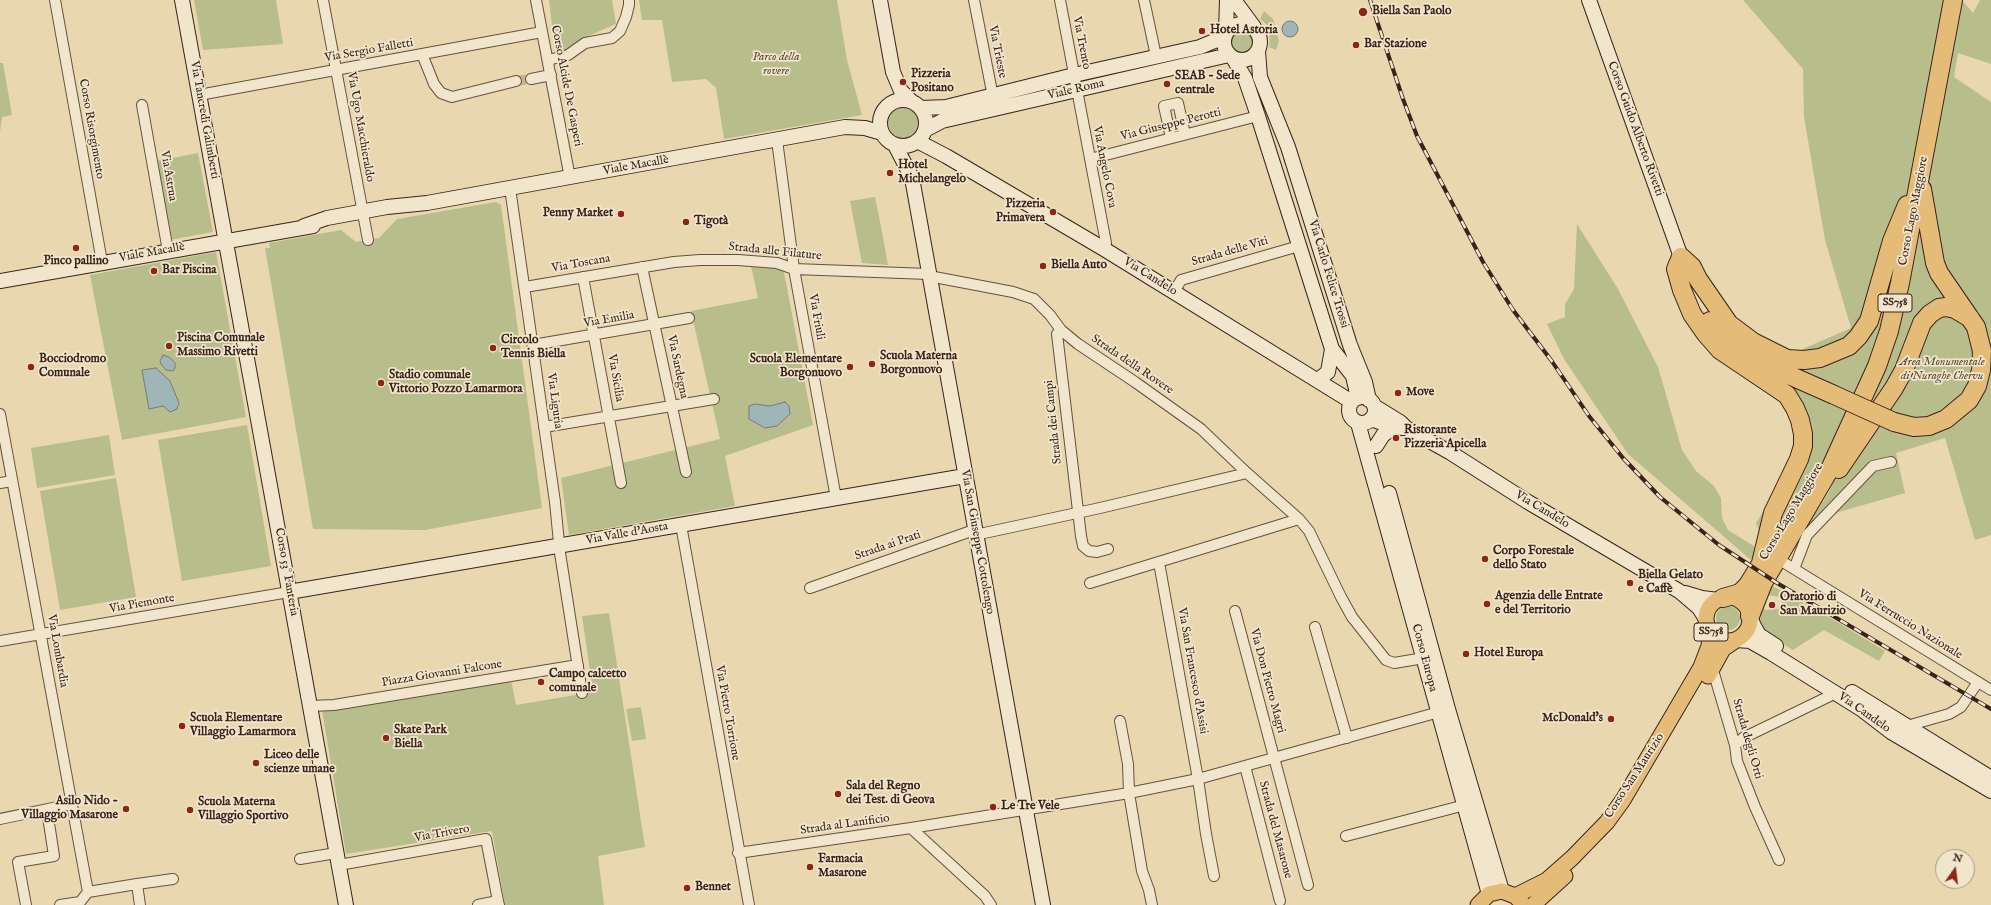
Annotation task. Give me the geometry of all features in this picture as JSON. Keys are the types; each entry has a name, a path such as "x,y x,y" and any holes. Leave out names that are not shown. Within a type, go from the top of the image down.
{"highway":[{"name":"Corso Lago Maggiore","path":"1720,599 1740,593 1748,585 1770,561 1805,514 1855,417 1877,366 1889,331 1921,173 1953,0"},
{"path":"1682,257 1692,267 1698,280 1729,324 1753,342 1787,359 1804,360 1820,358 1849,346 1858,337 1869,321 1892,241 1921,173"},
{"path":"1682,257 1693,294 1704,314 1720,333 1736,348 1755,360 1894,422 1914,427 1930,426 1946,419 1969,400 1977,386 1981,370 1982,351 1979,335 1972,319 1939,273 1935,263 1921,173"},
{"path":"1682,257 1676,269 1682,290 1692,314 1706,334 1720,350 1787,395 1800,420 1803,434 1803,446 1799,459 1773,513 1770,561"},
{"path":"1805,514 1833,478 1894,388 1904,370 1922,323 1938,308 1946,307 1955,309 1972,319"},
{"name":"Corso Lago Maggiore","path":"1750,616 1770,561 1823,462 1855,417"}],"main road":[{"path":"1720,599 1738,599 1746,606 1750,616"},
{"name":"SS758","path":"1720,599 1709,608 1707,622 1713,635 1718,638 1724,641 1736,640 1747,631 1750,616"},
{"name":"Corso San Maurizio","path":"1507,897 1547,880 1572,858 1607,822 1623,800 1702,667 1709,646 1710,636 1707,622"},
{"name":"Corso San Maurizio","path":"1533,905 1586,858 1613,829 1655,766 1723,649 1736,640"},
{"path":"1478,905 1507,897"}],"street":[{"name":"Corso Risorgimento","path":"55,0 102,262"},
{"name":"Via Tancredi Galimberti","path":"182,0 226,240"},
{"name":"Via Ugo Macchieraldo","path":"323,0 363,215"},
{"name":"Corso Alcide De Gasperi","path":"536,0 570,178"},
{"path":"548,60 568,55 585,43 612,38 620,31 626,17 629,0"},
{"path":"880,0 893,72 901,91 916,104 926,122 920,137 902,146 890,142 882,133 880,120 888,106 893,72"},
{"name":"Via Trieste","path":"974,0 994,102"},
{"name":"Via Trento","path":"1060,0 1076,90"},
{"path":"1144,0 1156,56"},
{"path":"1227,0 1224,47 1231,57 1247,60 1258,51 1260,40 1255,29 1234,0"},
{"name":"Corso Guido Alberto Rivetti","path":"1589,0 1682,257"},
{"path":"1225,35 1235,25 1240,23 1246,24 1255,29"},
{"name":"Via Sergio Falletti","path":"199,95 542,32"},
{"name":"Viale Roma","path":"920,137 942,121 1074,74 1200,47 1225,35"},
{"name":"Via Carlo Felice Trossi","path":"1258,51 1260,77 1288,147 1350,345 1365,382 1364,410"},
{"path":"422,54 434,84 441,93 452,97 516,81"},
{"name":"Viale Roma","path":"916,104 946,106 994,102 1076,90 1231,57"},
{"name":"Via Carlo Felice Trossi","path":"1231,57 1245,78 1332,349 1353,376 1364,410"},
{"path":"531,79 551,75"},
{"name":"Via Angelo Cova","path":"1076,90 1106,243 1104,249"},
{"path":"888,106 896,100 916,104"},
{"path":"1171,138 1164,106 1178,103 1185,134"},
{"name":"Via Astrua","path":"142,105 168,251"},
{"name":"Viale Macallè","path":"0,281 304,226 328,225 363,215 402,212 427,203 845,127 873,116 888,106"},
{"name":"Via Giuseppe Perotti","path":"1090,159 1258,116"},
{"name":"Viale Macallè","path":"845,127 865,128 882,133"},
{"name":"Via Candelo","path":"920,137 946,156 1104,249 1318,380 1364,410 1400,422 1400,428 1452,453 1528,502 1679,591 1699,608 1707,622"},
{"name":"Via San Giuseppe Cottolengo","path":"912,178 920,137"},
{"name":"Via Friuli","path":"777,140 794,269 836,498"},
{"name":"Via San Giuseppe Cottolengo","path":"895,144 912,178 974,532 1043,905"},
{"name":"Via Liguria","path":"510,188 560,546"},
{"path":"363,215 368,240"},
{"name":"Corso 53° Fanteria","path":"226,240 346,905"},
{"name":"Strada delle Viti","path":"1174,292 1182,280 1299,246"},
{"name":"Strada alle Filature","path":"642,267 687,261 723,260 777,263 794,269 929,275"},
{"name":"Via Toscana","path":"525,287 642,267"},
{"name":"Via Sardegna","path":"642,267 686,472"},
{"name":"Strada della Rovere","path":"929,275 1013,292 1034,299 1050,315 1061,330 1078,344 1136,382 1201,429 1247,473 1300,519 1309,531 1352,617 1386,660 1394,663 1424,658"},
{"name":"Via Sicilia","path":"583,277 621,483"},
{"name":"Via Emilia","path":"533,345 594,336 689,318"},
{"name":"Strada dei Campi","path":"1061,330 1057,334 1077,513 1083,546 1089,551 1097,552 1108,548"},
{"name":"Via Carlo Felice Trossi","path":"1318,380 1328,372 1332,349"},
{"path":"544,427 714,399"},
{"name":"Corso Europa","path":"1364,410 1376,446 1450,717 1507,897"},
{"name":"Corso Europa","path":"1364,410 1424,658 1465,805 1507,897"},
{"name":"Via Lombardia","path":"0,414 88,892"},
{"path":"1376,446 1383,435 1400,428"},
{"path":"1794,569 1808,535 1872,466 1891,462"},
{"path":"974,532 1077,513 1247,473"},
{"name":"Via Valle d'Aosta","path":"289,592 965,476"},
{"path":"0,483 12,481"},
{"path":"1090,583 1300,519"},
{"name":"Via Pietro Torrione","path":"681,525 738,853 749,905"},
{"name":"Strada ai Prati","path":"810,588 974,532"},
{"path":"560,546 582,693"},
{"name":"Via Ferruccio Nazionale","path":"1770,561 1794,569 1991,690"},
{"name":"Via San Francesco d'Assisi","path":"1160,568 1198,779"},
{"name":"Via Candelo","path":"1679,591 1702,598 1720,599"},
{"name":"Via Piemonte","path":"0,641 289,592"},
{"name":"Via Don Pietro Magri","path":"1236,611 1274,758"},
{"name":"Via Candelo","path":"1750,616 1752,624 1764,638 1991,778"},
{"path":"1315,627 1347,738"},
{"name":"Via Candelo","path":"1736,640 1750,641 1836,693 1891,732 1991,791"},
{"name":"Piazza Giovanni Falcone","path":"310,706 334,705 578,665"},
{"name":"Strada degli Orti","path":"1712,667 1735,745 1737,761 1779,860"},
{"path":"1906,726 1949,714 1961,707 1978,682"},
{"path":"1735,745 1743,738 1836,693"},
{"path":"1026,810 1198,779 1439,712"},
{"path":"1120,721 1128,764 1129,792 1142,871 1149,890 1152,905"},
{"name":"Strada del Masarone","path":"1274,758 1308,884"},
{"name":"Strada del Masarone","path":"1245,766 1280,901"},
{"path":"1198,779 1214,876"},
{"path":"0,819 72,804"},
{"path":"1346,836 1465,805"},
{"path":"26,905 18,862 54,856 47,810"},
{"name":"Strada al Lanificio","path":"738,853 1026,810"},
{"path":"911,828 984,896 991,905"},
{"name":"Via Trivero","path":"300,859 338,859 486,839 499,903"},
{"path":"60,905 80,902 88,892 173,879"},
{"path":"137,884 140,905"},
{"path":"478,905 499,903"}],"green space":[{"path":"194,0 276,0 283,44 203,50"},
{"path":"549,0 612,0 616,24 579,40 567,50 555,52"},
{"name":"Parco della rovere","path":"639,0 837,0 847,60 862,115 724,139 716,88 706,79 672,82 662,20 642,20"},
{"name":"Area Monumentale di Nuraghe Chervu","path":"1743,0 1962,0 1973,13 1980,0 1991,0 1991,64 1958,53 1954,77 1991,102 1991,535 1975,540 1945,438 1896,453 1905,493 1825,516 1826,509 1799,538 1828,494 1872,401 1900,326 1926,191 1911,221 1865,395 1768,553 1756,523 1796,459 1793,421 1784,405 1737,368 1798,351 1851,328 1825,240 1804,117 1803,69"},
{"path":"1264,11 1273,19 1279,41 1276,50 1269,47 1270,34 1266,24 1260,19"},
{"path":"1242,27 1251,31 1255,40 1251,49 1242,53 1233,49 1229,40 1233,31"},
{"path":"0,63 3,63 12,115 2,117 0,132"},
{"path":"901,106 907,106 917,113 920,122 919,128 913,135 907,138 901,138 891,131 888,125 888,119 895,109"},
{"path":"198,153 213,232 170,240 156,161"},
{"path":"875,197 888,265 862,263 850,201"},
{"name":"Stadio comunale Vittorio Pozzo Lamarmora","path":"496,202 501,205 542,508 425,530 313,529 265,248 270,248 269,243 341,230 356,242 379,238 397,219"},
{"path":"1577,224 1618,289 1658,367 1682,450 1696,471 1714,486 1721,498 1722,518 1728,530 1757,548 1751,560 1628,454 1564,359 1547,324 1565,317 1565,304 1574,289"},
{"name":"Piscina Comunale Massimo Rivetti","path":"216,252 246,417 122,440 90,275"},
{"path":"751,266 783,267 813,425 725,456 735,506 569,535 561,478 720,439 691,311 758,298"},
{"path":"247,425 271,566 182,581 158,440"},
{"path":"109,435 115,475 37,488 31,448"},
{"path":"116,478 136,597 60,610 40,491"},
{"path":"1769,584 1839,623 1885,651 1879,661 1824,630 1793,650 1764,632 1759,624 1757,607","holes":["1768,595 1779,597 1785,608 1765,610 1763,602"]},
{"path":"1728,606 1733,607 1739,613 1739,623 1733,629 1728,630 1723,629 1717,623 1716,618 1717,613 1723,607"},
{"path":"609,613 645,847 598,856 604,905 505,905 492,831 346,854 322,710 511,680 516,705 593,692 582,616"},
{"path":"641,707 646,739 632,741 626,709"}],"water":[{"path":"1287,21 1293,21 1298,26 1296,35 1293,37 1287,37 1282,32 1282,26"},
{"path":"163,355 169,357 175,363 175,368 173,371 166,370 161,364 160,361"},
{"path":"156,368 170,381 179,403 177,409 170,412 163,406 149,409 142,370"},
{"path":"785,402 789,406 790,414 777,426 765,428 749,419 749,406 755,404 770,406"}],"tunnel":[{"path":"516,81 531,79"}],"railway":[{"path":"1370,0 1417,136 1483,262 1513,310 1551,360 1589,416 1623,458 1660,497 1719,545 1777,583 1991,709"}],"place":[{"name":"Biella San Paolo","path":"1363,12"},
{"name":"Hotel Astoria","path":"1202,31"},
{"name":"Bar Stazione","path":"1356,45"},
{"name":"Pizzeria Positano","path":"903,82"},
{"name":"SEAB - Sede centrale","path":"1167,84"},
{"name":"Hotel Michelangelo","path":"890,173"},
{"name":"Pizzeria Primavera","path":"1053,212"},
{"name":"Penny Market","path":"621,214"},
{"name":"Tigotà","path":"686,222"},
{"name":"Pinco pallino","path":"76,248"},
{"name":"Biella Auto","path":"1043,266"},
{"name":"Bar Piscina","path":"154,271"},
{"name":"Piscina Comunale Massimo Rivetti","path":"169,346"},
{"name":"Circolo Tennis Biella","path":"493,348"},
{"name":"Scuola Materna Borgonuovo","path":"872,364"},
{"name":"Bocciodromo Comunale","path":"31,367"},
{"name":"Scuola Elementare Borgonuovo","path":"850,367"},
{"name":"Stadio comunale Vittorio Pozzo Lamarmora","path":"381,383"},
{"name":"Move","path":"1398,393"},
{"name":"Ristorante Pizzeria Apicella","path":"1396,438"},
{"name":"Corpo Forestale dello Stato","path":"1485,559"},
{"name":"Biella Gelato e Caffè","path":"1630,583"},
{"name":"Agenzia delle Entrate e del Territorio","path":"1487,604"},
{"name":"Oratorio di San Maurizio","path":"1772,605"},
{"name":"Hotel Europa","path":"1466,654"},
{"name":"Campo calcetto comunale","path":"541,682"},
{"name":"McDonald's","path":"1611,719"},
{"name":"Scuola Elementare Villaggio Lamarmora","path":"182,726"},
{"name":"Skate Park Biella","path":"386,738"},
{"name":"Liceo delle scienze umane","path":"256,763"},
{"name":"Sala del Regno dei Test. di Geova","path":"838,794"},
{"name":"Le Tre Vele","path":"993,807"},
{"name":"Asilo Nido - Villaggio Masarone","path":"126,809"},
{"name":"Scuola Materna Villaggio Sportivo","path":"190,810"},
{"name":"Farmacia Masarone","path":"810,867"},
{"name":"Bennet","path":"687,888"}]}
